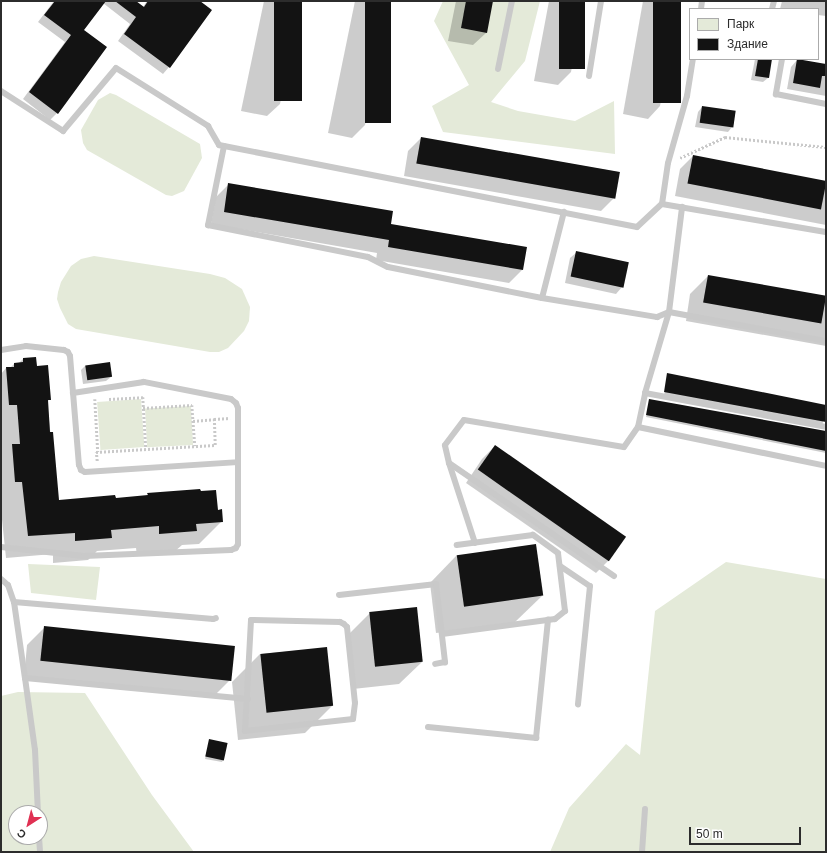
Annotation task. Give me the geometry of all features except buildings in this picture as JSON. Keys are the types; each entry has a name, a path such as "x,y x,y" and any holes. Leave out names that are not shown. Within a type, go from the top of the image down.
{"lane":[{"path":"498,69 512,1"},
{"path":"589,76 601,1"},
{"path":"1,91 62,131 116,68 208,126 219,145 637,227 662,204 668,163 687,96 693,60"},
{"path":"782,60 776,94 826,104"},
{"path":"224,146 208,225 368,257 388,267 542,298 657,317 668,312 826,341"},
{"path":"662,204 826,232"},
{"path":"475,543 449,463 445,445 464,420 624,448 638,427 645,393 668,312 682,207"},
{"path":"542,298 564,212"},
{"path":"1,350 26,346 64,350 68,352 80,470 85,472 238,462"},
{"path":"1,547 84,556 231,550 236,548 238,544 238,418 236,403 231,400 139,382 73,393"},
{"path":"645,393 826,427"},
{"path":"638,427 826,466"},
{"path":"449,463 614,576"},
{"path":"442,634 555,620 565,611 558,553 533,535 457,545"},
{"path":"560,566 590,586 578,704"},
{"path":"1,579 8,585 14,602 35,750 38,805"},
{"path":"339,595 436,584 445,662 435,664"},
{"path":"14,602 216,618"},
{"path":"251,620 340,622 347,627 355,703 353,719 245,731 248,699 251,620"},
{"path":"428,726 536,738 548,620"},
{"path":"25,678 248,699"},
{"path":"642,852 645,810"}],"path":[{"path":"668,163 725,137 826,147"},
{"path":"94,390 98,471"},
{"path":"95,400 143,397 146,449"},
{"path":"143,408 192,405 195,446"},
{"path":"193,421 238,418"},
{"path":"98,452 215,445 214,419"}],"green space":[{"path":"443,1 540,1 525,61 491,102 518,111 575,121 614,101 615,154 443,132 432,106 469,85 434,21"},
{"path":"110,93 116,95 200,144 202,158 184,191 172,196 166,195 87,150 83,143 81,130 98,100"},
{"path":"94,256 210,274 225,278 242,289 250,307 249,321 244,331 228,348 219,352 210,352 76,329 68,324 60,308 57,299 58,292 61,282 71,266 81,259"},
{"path":"141,399 144,447 100,450 97,402"},
{"path":"191,406 193,445 147,447 145,408"},
{"path":"726,562 826,579 826,852 550,852 569,808 626,744 640,755 655,611"},
{"path":"28,564 100,567 96,600 31,593"},
{"path":"18,692 85,693 152,795 194,852 1,852 1,696"}]}
